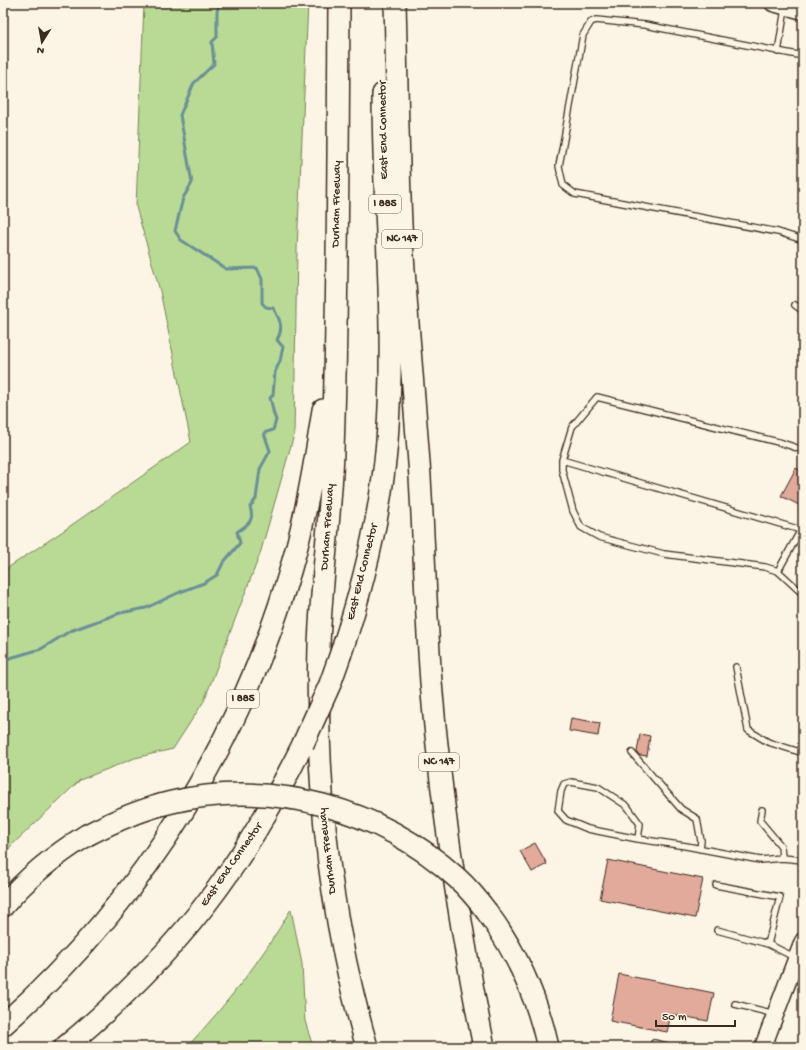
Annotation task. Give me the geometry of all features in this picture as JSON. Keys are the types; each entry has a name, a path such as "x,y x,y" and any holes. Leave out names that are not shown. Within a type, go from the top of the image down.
{"highway":[{"name":"Durham Freeway","path":"339,3 333,452 320,642 318,689 319,738 321,786 332,882 349,977 367,1047"},
{"name":"East End Connector","path":"65,1047 118,1002 166,952 188,926 231,869 252,838 303,744 330,684 353,617 370,550 387,441 390,356 383,127 385,3"},
{"name":"NC 147","path":"395,3 401,223 407,320 422,505 431,681 447,825 468,961 484,1047"},
{"name":"I 885","path":"3,1024 62,968 90,938 131,888 170,834 188,806 205,777 236,716 265,646 286,584 300,536 312,480 336,304"},
{"path":"3,906 39,869 68,847 87,835 115,821 149,808 192,798 214,795 250,794 300,799 323,804 358,816 384,827 404,838 424,851 458,879 488,912 503,932 525,974 540,1015 548,1047"}],"main road":[{"path":"779,5 803,11"},
{"path":"765,1046 775,1014 803,941"}],"lane":[{"path":"778,52 779,5"},
{"path":"803,56 645,25 596,20 591,22 583,35 559,166 563,185 575,194 778,232 803,240"},
{"path":"795,305 803,311"},
{"path":"803,450 782,442 597,397 572,427 562,460 562,470 573,511 581,527 600,537 664,554 766,567 778,572 803,594"},
{"path":"562,460 802,528 778,572"},
{"path":"736,667 748,730 768,742 803,753"},
{"path":"632,753 681,809 697,819 701,841 700,849"},
{"path":"638,839 640,824 628,806 598,787 570,782 564,784 561,791 558,811 566,820 588,829 638,839 760,860 782,858 803,860"},
{"path":"762,810 760,822 781,846 782,858"},
{"path":"716,885 780,898 768,944"},
{"path":"717,930 768,944 797,958"},
{"path":"735,1004 775,1014"},
{"path":"654,1043 671,1047"}],"green space":[{"path":"144,3 308,3 297,249 294,435 260,554 204,701 173,749 135,758 80,780 10,847 3,857 3,571 191,442 160,291 136,207"},
{"path":"291,909 302,964 305,1021 313,1047 187,1047 243,981 280,928"}],"building":[{"path":"796,468 803,472 803,507 781,496"},
{"path":"571,718 600,723 598,736 569,731"},
{"path":"640,734 650,736 647,756 639,755 637,752"},
{"path":"535,843 547,864 532,872 520,851"},
{"path":"608,860 703,879 695,918 600,899"},
{"path":"619,974 714,993 708,1021 671,1014 667,1032 610,1021"}],"waterway":[{"path":"3,660 41,649 70,631 120,613 146,608 180,592 204,583 217,575 223,563 240,543 237,532 250,522 252,516 250,507 256,499 260,469 270,451 264,433 273,430 276,420 270,398 273,395 275,372 280,361 283,347 277,340 281,328 278,316 273,308 266,307 262,303 262,279 257,268 226,269 181,240 175,231 183,198 192,183 180,115 194,83 214,64 212,42 217,37 217,12 219,3"}]}
